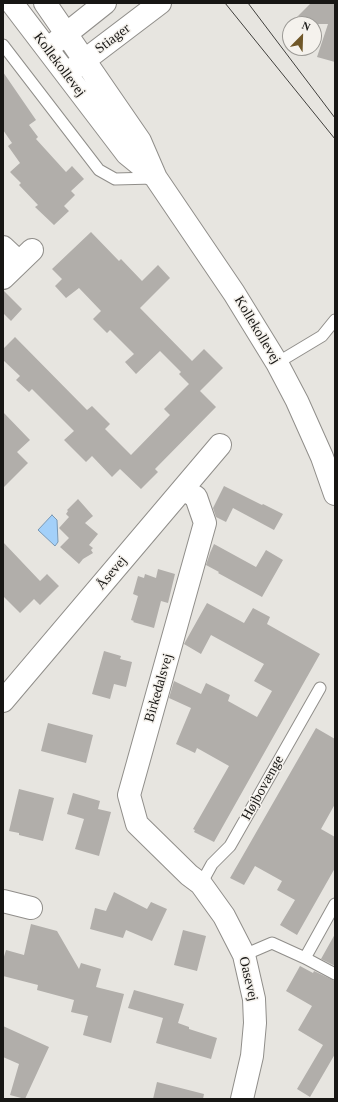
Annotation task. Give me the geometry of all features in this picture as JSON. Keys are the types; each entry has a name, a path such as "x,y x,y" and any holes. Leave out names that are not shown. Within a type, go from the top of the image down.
{"street":[{"name":"Kollekollevej","path":"12,3 127,154 156,178"},
{"name":"Kollekollevej","path":"45,3 140,141 156,178 234,292 277,363 297,401 335,494"},
{"path":"46,48 105,3"},
{"name":"Stiager","path":"66,74 160,3"},
{"path":"3,247 26,256 3,278"},
{"name":"Åsevej","path":"3,701 220,445"},
{"name":"Birkedalsvej","path":"183,489 196,497 205,524 129,795 137,824 195,879"},
{"name":"Oasevej","path":"195,879 224,916 244,955 254,999 255,1023 252,1056 242,1099"},
{"path":"3,901 31,908"}],"lane":[{"path":"3,45 99,170 115,179 156,178"},
{"path":"277,363 322,336 335,320"},
{"name":"Højbovænge","path":"195,879 230,846 320,688"},
{"path":"305,958 335,904"},
{"path":"244,955 272,943 335,974"}],"water":[{"path":"52,515 57,520 58,542 55,546 38,530"}],"building":[{"path":"311,3 335,3 335,62 317,57 322,56 322,42 328,24 322,24 322,16 298,16"},
{"path":"3,72 36,120 29,125 38,137 36,139 66,172 72,166 84,179 71,191 75,195 64,206 69,211 54,225 35,207 38,205 19,185 21,183 10,172 20,163 8,146 12,143 3,130"},
{"path":"91,232 119,261 121,259 142,281 158,265 170,278 140,308 192,361 204,349 223,368 200,391 216,407 155,469 158,472 141,489 120,469 112,477 92,456 86,462 64,440 74,431 32,389 29,392 16,380 20,376 3,360 3,349 15,337 87,410 92,406 110,424 105,429 131,455 170,415 164,409 189,384 179,374 181,372 160,351 136,374 125,362 134,354 110,330 107,333 93,319 101,311 79,288 66,298 55,286 62,279 52,269"},
{"path":"3,290 22,309 11,321 3,313"},
{"path":"3,412 30,440 17,452 28,463 3,488"},
{"path":"224,486 283,514 274,530 233,508 226,522 216,517 213,508"},
{"path":"78,499 93,516 85,523 98,534 89,545 93,548 91,550 93,553 83,559 79,564 60,547 69,538 59,528 69,517 66,514 68,511 67,510"},
{"path":"3,542 40,581 47,574 59,586 40,605 34,599 20,613 3,596"},
{"path":"214,544 256,567 266,550 283,560 262,597 206,565"},
{"path":"158,569 175,574 168,603 161,601 154,628 133,622 134,621 131,620 138,596 133,594 138,576 144,578 145,574 156,578"},
{"path":"207,603 244,623 253,608 270,617 267,624 320,654 214,842 194,832 195,830 193,829 229,766 197,748 195,753 176,744 191,708 169,698 174,681 201,694 206,683 230,695 228,701 257,717 272,691 254,681 264,664 211,635 201,654 184,644"},
{"path":"104,651 121,656 120,659 132,662 126,687 114,684 110,699 92,694"},
{"path":"48,723 93,735 86,763 41,751"},
{"path":"316,728 335,739 335,804 321,829 335,837 335,868 297,935 280,925 295,900 277,890 282,881 255,866 244,885 230,878"},
{"path":"19,789 54,798 43,841 9,831"},
{"path":"73,793 100,801 98,809 111,812 99,856 75,849 84,819 67,814"},
{"path":"114,892 147,909 151,902 167,909 152,941 126,930 123,938 90,929 95,908 106,911"},
{"path":"31,924 57,931 79,969 81,963 101,969 96,987 124,994 111,1043 83,1035 88,1016 71,1012 74,1000 37,990 38,985 3,976 3,960 6,950 24,955"},
{"path":"183,930 206,936 197,971 174,965"},
{"path":"335,934 335,966 321,959"},
{"path":"300,966 313,973 314,971 335,981 335,1054 310,1097 297,1089 323,1045 298,1030 312,1006 286,991"},
{"path":"134,990 184,1004 178,1023 189,1027 189,1029 217,1038 211,1059 156,1043 163,1018 128,1008"},
{"path":"3,1026 49,1047 25,1099 10,1095 19,1064 3,1057"},
{"path":"157,1082 204,1094 203,1099 153,1099"}],"tram line":[{"path":"225,3 335,139"},
{"path":"248,3 335,118"}]}
